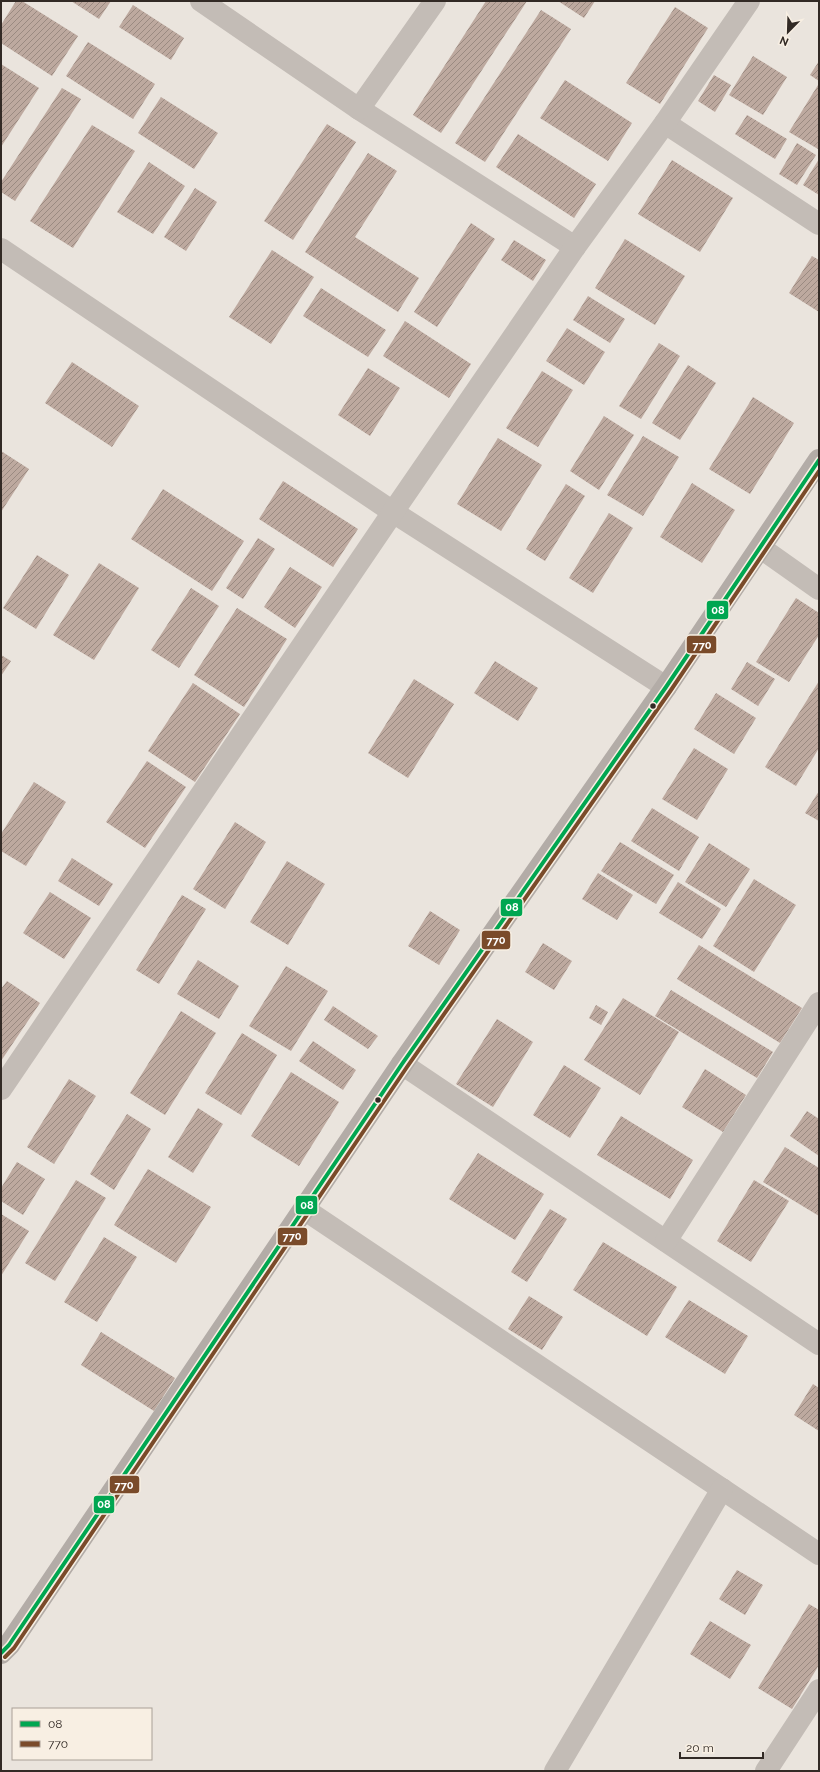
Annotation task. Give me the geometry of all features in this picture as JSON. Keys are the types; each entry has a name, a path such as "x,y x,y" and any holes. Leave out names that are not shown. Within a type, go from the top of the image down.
{"street":[{"path":"202,1 359,109 575,247"},
{"path":"359,109 435,1"},
{"path":"1,1089 393,512 575,247 664,123 743,3"},
{"path":"664,123 819,224"},
{"path":"1,249 393,512 666,687"},
{"path":"1,1653 14,1639 402,1064 666,687 819,460"},
{"path":"761,548 819,589"},
{"path":"666,1241 819,1003"},
{"path":"402,1064 819,1344"},
{"path":"304,1209 819,1554"},
{"path":"555,1771 722,1489"},
{"path":"766,1771 817,1697"}],"building":[{"path":"16,1 22,1 78,36 52,76 1,43 1,25"},
{"path":"71,1 111,1 99,19"},
{"path":"486,1 527,1 441,133 413,115"},
{"path":"558,1 595,1 584,18"},
{"path":"133,5 184,38 171,60 119,27"},
{"path":"675,7 708,28 660,104 626,83"},
{"path":"541,10 571,29 485,162 455,143"},
{"path":"88,42 155,84 133,119 66,76"},
{"path":"753,56 787,77 763,115 729,95"},
{"path":"819,61 819,81 810,75"},
{"path":"1,64 39,88 1,147"},
{"path":"714,75 731,85 715,112 698,101"},
{"path":"565,80 632,123 608,161 540,118"},
{"path":"819,85 818,149 789,132"},
{"path":"62,88 81,99 15,201 1,192 1,182"},
{"path":"161,97 218,133 194,169 138,133"},
{"path":"747,115 787,139 775,159 735,134"},
{"path":"327,124 356,142 293,240 264,221"},
{"path":"92,125 135,151 73,248 30,221"},
{"path":"518,134 596,184 574,218 496,167"},
{"path":"797,143 816,155 797,185 779,174"},
{"path":"368,153 397,171 355,237 419,278 398,312 305,252"},
{"path":"819,159 819,195 803,185"},
{"path":"672,160 733,198 700,252 638,214"},
{"path":"149,162 185,186 153,234 117,212"},
{"path":"195,188 217,202 186,251 164,237"},
{"path":"471,223 495,239 437,327 414,312"},
{"path":"625,239 685,276 655,325 595,288"},
{"path":"514,240 546,260 533,281 501,260"},
{"path":"272,250 314,277 271,344 229,317"},
{"path":"812,256 819,260 819,312 789,293"},
{"path":"321,288 386,330 368,357 303,316"},
{"path":"588,296 625,319 610,343 573,320"},
{"path":"405,321 471,364 449,398 383,356"},
{"path":"567,328 605,352 584,385 546,361"},
{"path":"659,343 680,356 641,419 619,406"},
{"path":"72,362 139,406 112,447 45,403"},
{"path":"688,365 716,383 680,440 652,423"},
{"path":"368,368 400,388 370,436 338,415"},
{"path":"542,371 573,390 538,447 506,428"},
{"path":"753,397 794,423 750,494 709,469"},
{"path":"604,416 634,435 599,490 570,471"},
{"path":"643,436 679,457 643,516 607,495"},
{"path":"498,438 542,465 501,531 457,504"},
{"path":"1,451 29,469 1,512"},
{"path":"283,481 358,529 333,567 259,519"},
{"path":"692,483 735,510 702,563 660,537"},
{"path":"566,484 585,496 545,561 526,549"},
{"path":"163,489 244,541 212,591 131,539"},
{"path":"609,513 633,528 593,593 569,578"},
{"path":"258,538 275,549 243,599 226,588"},
{"path":"37,555 69,575 36,629 3,608"},
{"path":"99,563 139,588 94,660 53,635"},
{"path":"290,567 322,587 295,628 264,607"},
{"path":"191,588 219,606 179,668 151,650"},
{"path":"796,598 819,613 819,635 789,682 756,662"},
{"path":"237,608 287,639 244,707 194,675"},
{"path":"1,655 11,661 1,676"},
{"path":"495,661 538,688 518,721 474,693"},
{"path":"747,662 775,679 758,706 731,689"},
{"path":"414,679 454,704 408,778 368,753"},
{"path":"819,681 819,748 796,786 765,767"},
{"path":"193,683 240,714 195,782 148,751"},
{"path":"716,693 756,718 734,754 694,729"},
{"path":"694,748 728,769 697,820 662,799"},
{"path":"147,761 186,787 145,848 106,822"},
{"path":"34,782 66,802 26,866 1,851 1,834"},
{"path":"819,791 819,821 805,813"},
{"path":"652,808 699,837 679,871 631,841"},
{"path":"235,822 266,842 225,909 193,889"},
{"path":"620,842 674,875 656,904 601,871"},
{"path":"709,843 750,869 726,907 685,882"},
{"path":"72,858 113,884 99,906 58,881"},
{"path":"287,861 325,884 288,945 250,922"},
{"path":"598,873 633,895 617,920 582,899"},
{"path":"754,879 796,905 754,972 713,946"},
{"path":"678,882 721,909 702,939 659,913"},
{"path":"50,892 91,918 64,959 23,933"},
{"path":"182,895 206,909 159,984 136,970"},
{"path":"430,911 460,930 439,965 408,946"},
{"path":"543,943 572,961 554,990 525,972"},
{"path":"699,945 802,1008 780,1043 677,979"},
{"path":"198,960 239,986 219,1019 177,994"},
{"path":"286,966 328,991 291,1051 249,1026"},
{"path":"7,981 40,1003 1,1061 1,989"},
{"path":"671,990 773,1052 757,1078 655,1016"},
{"path":"623,998 679,1032 640,1095 584,1060"},
{"path":"596,1005 608,1012 601,1025 589,1018"},
{"path":"333,1006 378,1036 368,1049 324,1020"},
{"path":"181,1011 216,1033 165,1115 130,1093"},
{"path":"497,1019 533,1042 493,1107 456,1084"},
{"path":"242,1033 277,1055 241,1115 205,1093"},
{"path":"313,1041 356,1070 343,1090 299,1061"},
{"path":"564,1065 601,1088 570,1138 533,1115"},
{"path":"705,1069 746,1095 723,1132 682,1107"},
{"path":"291,1072 339,1102 299,1166 251,1136"},
{"path":"69,1079 96,1096 54,1164 27,1147"},
{"path":"198,1108 223,1124 193,1173 168,1157"},
{"path":"807,1111 819,1119 819,1156 790,1136"},
{"path":"127,1114 151,1129 114,1190 90,1174"},
{"path":"621,1116 693,1160 670,1199 597,1155"},
{"path":"785,1147 819,1168 819,1216 763,1182"},
{"path":"478,1153 544,1194 515,1240 449,1199"},
{"path":"17,1162 45,1179 23,1215 1,1201 1,1188"},
{"path":"148,1169 211,1207 176,1263 114,1225"},
{"path":"76,1180 106,1198 55,1281 25,1263"},
{"path":"754,1180 789,1201 751,1262 717,1241"},
{"path":"550,1209 567,1219 527,1282 511,1272"},
{"path":"1,1214 29,1231 1,1276"},
{"path":"104,1237 137,1257 97,1322 64,1302"},
{"path":"603,1242 677,1287 647,1336 573,1290"},
{"path":"529,1296 563,1317 542,1350 508,1329"},
{"path":"689,1300 748,1336 725,1374 665,1337"},
{"path":"101,1332 175,1378 154,1411 81,1365"},
{"path":"813,1384 819,1388 819,1431 794,1415"},
{"path":"737,1570 763,1585 745,1615 719,1599"},
{"path":"809,1604 819,1610 819,1665 792,1709 758,1688"},
{"path":"710,1621 751,1645 730,1679 690,1654"}],"transit line":[{"name":"08","path":"1,1653 9,1645 402,1064 666,687 819,460"},
{"name":"770","path":"5,1657 14,1648 407,1067 671,690 819,471"}]}
